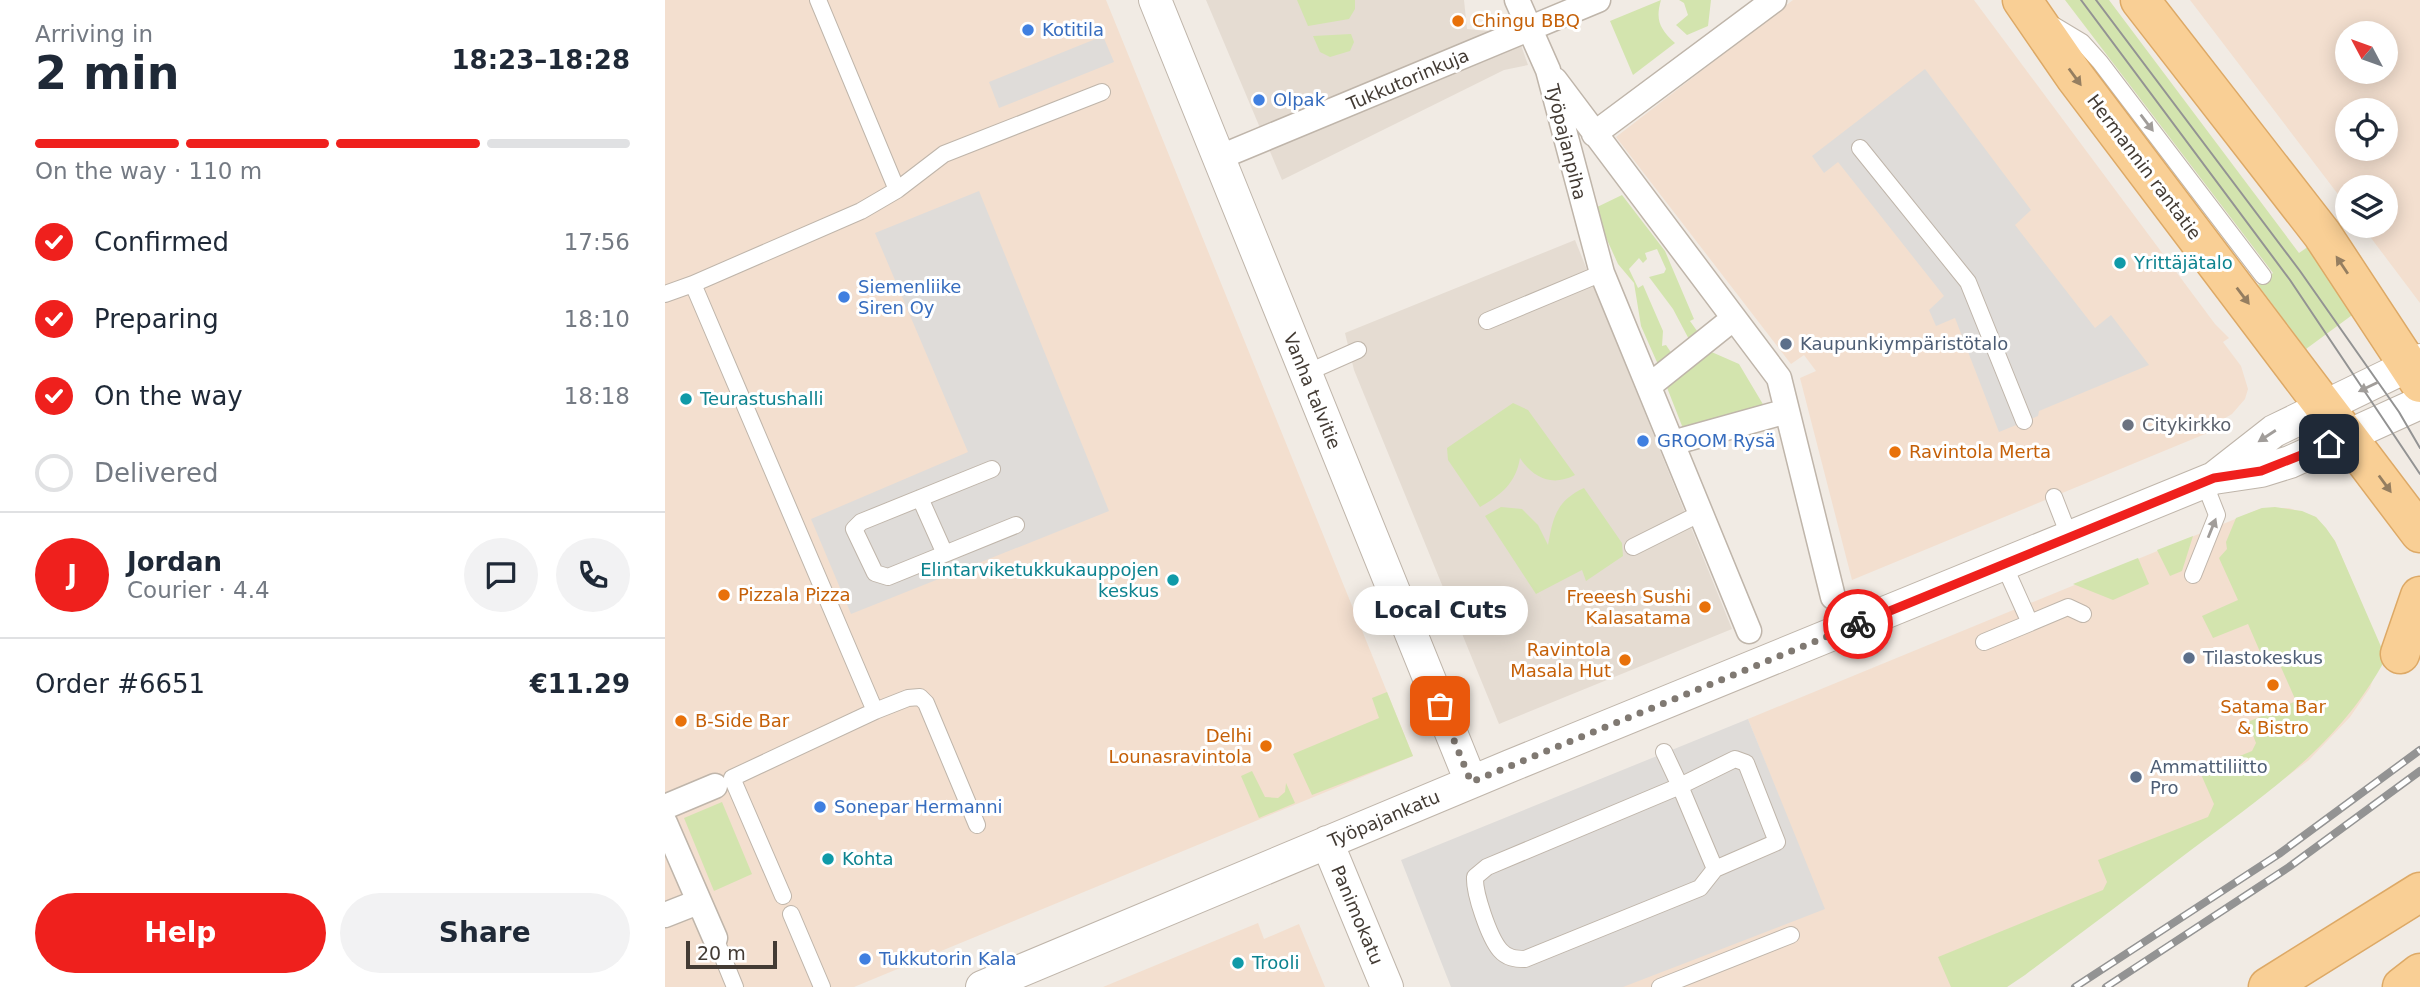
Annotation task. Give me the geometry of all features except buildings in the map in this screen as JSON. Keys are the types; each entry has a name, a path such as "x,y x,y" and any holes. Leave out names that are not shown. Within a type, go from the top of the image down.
{"main road":[{"path":"2140,0 2322,234 2417,378"},
{"name":"Hermannin rantatie","path":"2026,5 2075,77 2338,421 2420,533"},
{"path":"2400,654 2420,596"},
{"path":"2268,987 2420,892"},
{"path":"2312,987 2420,903"}],"street":[{"name":"Vanha talvitie","path":"1155,0 1471,782"},
{"path":"1517,0 1548,71"},
{"name":"Tukkutorinkuja","path":"1219,158 1598,0"},
{"path":"1594,134 1774,0"},
{"name":"Työpajanpiha","path":"1548,71 1779,378 1833,597"},
{"name":"Työpajanpiha","path":"1548,71 1602,273 1755,647"},
{"path":"1649,386 1734,318"},
{"name":"Työpajankatu","path":"982,987 1471,782 1755,647 2004,565 2209,480 2271,468 2338,421 2417,378"},
{"path":"1672,443 1787,411"},
{"path":"665,807 724,782"},
{"path":"665,823 715,938"},
{"name":"Panimokatu","path":"1327,842 1387,987"},
{"path":"665,915 698,902"}],"lane":[{"path":"818,0 897,190"},
{"path":"2125,0 2130,14 2189,90"},
{"path":"2026,5 2082,41 2263,276"},
{"path":"665,294 861,211 897,190 944,154 1102,92"},
{"path":"1860,148 1968,282 2024,421"},
{"path":"1487,321 1602,273"},
{"path":"693,284 875,711"},
{"path":"1304,374 1357,350"},
{"path":"992,468 861,522 854,529 875,573 881,577 1016,525"},
{"path":"2193,575 2217,515 2209,480"},
{"path":"921,498 945,554"},
{"path":"2054,498 2070,538"},
{"path":"1633,547 1700,513"},
{"path":"2004,565 2030,623"},
{"path":"1984,642 2068,607 2083,614"},
{"path":"783,897 724,782 908,698 920,697 926,703 977,825"},
{"path":"1664,751 1715,869"},
{"path":"1735,759 1741,760 1747,763 1777,835 1777,842 1715,869 1700,888 1525,959 1511,958 1499,949 1474,890 1475,877 1487,867 1680,786 1735,759"},
{"path":"791,915 823,987"},
{"path":"1660,987 1791,935"},
{"path":"715,938 735,987"}],"shaded area":[{"path":"665,0 1106,0 1413,756 854,987 665,987"},
{"path":"1206,0 1464,0 1467,29 1517,34 1528,65 1504,70 1282,180"},
{"path":"1793,0 1974,0 2215,324 2229,338 2223,342 2241,366 2248,389 2245,399 2232,414 2220,421 2222,427 1852,580 1800,378 1816,371 1804,355 1791,364 1616,137"},
{"path":"2190,0 2420,0 2420,303 2371,238 2398,238 2398,175 2335,175 2335,190"},
{"path":"1103,36 1114,62 999,108 989,82"},
{"path":"1925,69 2031,210 2015,225 2095,328 2111,315 2149,365 2039,411 2038,416 1999,432 1955,318 1936,326 1929,310 1944,296 1838,162 1824,173 1812,156"},
{"path":"979,191 1109,511 851,614 811,519 968,452 875,233"},
{"path":"1575,240 1732,629 1499,724 1354,370 1345,333"},
{"path":"2262,508 2289,508 2316,517 2335,541 2382,651 2370,688 2350,717 2309,760 2007,987 1510,987 1806,865 1748,719"},
{"path":"1748,719 1825,909 1623,987 1451,987 1401,860"},
{"name":"Trooli","path":"1258,923 1264,939 1299,924 1325,987 1103,987"}],"green space":[{"path":"1297,0 1355,0 1355,9 1349,19 1308,26"},
{"path":"1661,0 1660,24 1675,43 1633,75 1610,21"},
{"path":"1679,0 1711,0 1708,26 1687,35 1676,25 1688,15 1684,3"},
{"path":"2065,0 2109,0 2299,253 2315,242 2359,310 2306,349 2258,285 2273,273"},
{"path":"1351,34 1354,42 1350,51 1330,57 1320,52 1313,36"},
{"path":"1622,195 1665,251 1694,319 1690,321 1702,338 1692,345 1673,309 1649,277 1664,273 1666,269 1657,249 1645,253 1647,259 1643,263 1639,258 1629,269 1638,288 1643,285 1663,331 1662,346 1666,345 1674,357 1660,369 1641,326 1634,283 1618,264 1593,209"},
{"path":"1707,350 1739,364 1764,406 1684,431 1666,385"},
{"path":"1513,403 1528,410 1575,475 1559,480 1544,478 1531,471 1520,458 1511,481 1495,498 1480,507 1448,460 1447,448"},
{"path":"1584,488 1622,543 1623,556 1586,581 1582,570 1536,594 1485,516 1501,507 1522,509 1538,525 1548,545 1557,511 1567,499"},
{"path":"2262,508 2302,511 2316,517 2335,541 2386,658 2367,689 2347,717 2324,742 2275,787 2025,975 2007,987 1951,987 1938,957 2103,890 2107,882 2098,860 2208,817 2214,804 2200,772 2252,751 2256,743 2248,722 2296,701 2276,656 2264,661 2248,624 2213,638 2202,616 2238,600 2219,558 2227,549 2226,542 2236,518"},
{"path":"2193,536 2182,571 2170,576 2157,550"},
{"path":"2138,558 2149,584 2113,600 2073,584"},
{"path":"1387,692 1413,756 1312,795 1293,754 1379,718 1372,698"},
{"path":"1252,771 1265,797 1278,798 1285,792 1286,783 1295,803 1259,818 1241,776"},
{"path":"722,802 752,874 714,891 684,818"}],"tram line":[{"path":"2081,0 2290,280 2420,474"},
{"path":"2096,0 2300,271 2399,412 2420,448"}],"railway":[{"path":"2075,987 2279,854 2420,750"},
{"path":"2106,987 2289,867 2420,771"}],"way so far":[{"path":"1440,706 1471,782 1858,624"}],"place":[{"name":"Chingu BBQ","path":"1458,21"},
{"name":"Kotitila","path":"1028,30"},
{"name":"Olpak","path":"1259,100"},
{"name":"Yrittäjätalo","path":"2120,263"},
{"name":"Siemenliike Siren Oy","path":"844,297"},
{"name":"Kaupunkiympäristötalo","path":"1786,344"},
{"name":"Teurastushalli","path":"686,399"},
{"name":"Citykirkko","path":"2128,425"},
{"name":"GROOM Rysä","path":"1643,441"},
{"name":"Ravintola Merta","path":"1895,452"},
{"name":"Elintarviketukkukauppojen keskus","path":"1173,580"},
{"name":"Pizzala Pizza","path":"724,595"},
{"name":"Freeesh Sushi Kalasatama","path":"1705,607"},
{"name":"Tilastokeskus","path":"2189,658"},
{"name":"Ravintola Masala Hut","path":"1625,660"},
{"name":"Satama Bar & Bistro","path":"2273,685"},
{"name":"Local Cuts","path":"1440,706"},
{"name":"B-Side Bar","path":"681,721"},
{"name":"Delhi Lounasravintola","path":"1266,746"},
{"name":"Ammattiliitto Pro","path":"2136,777"},
{"name":"Sonepar Hermanni","path":"820,807"},
{"name":"Kohta","path":"828,859"},
{"name":"Tukkutorin Kala","path":"865,959"},
{"name":"Trooli","path":"1238,963"}],"route":[{"path":"1858,624 2214,478 2261,471 2290,462 2329,444"}]}
